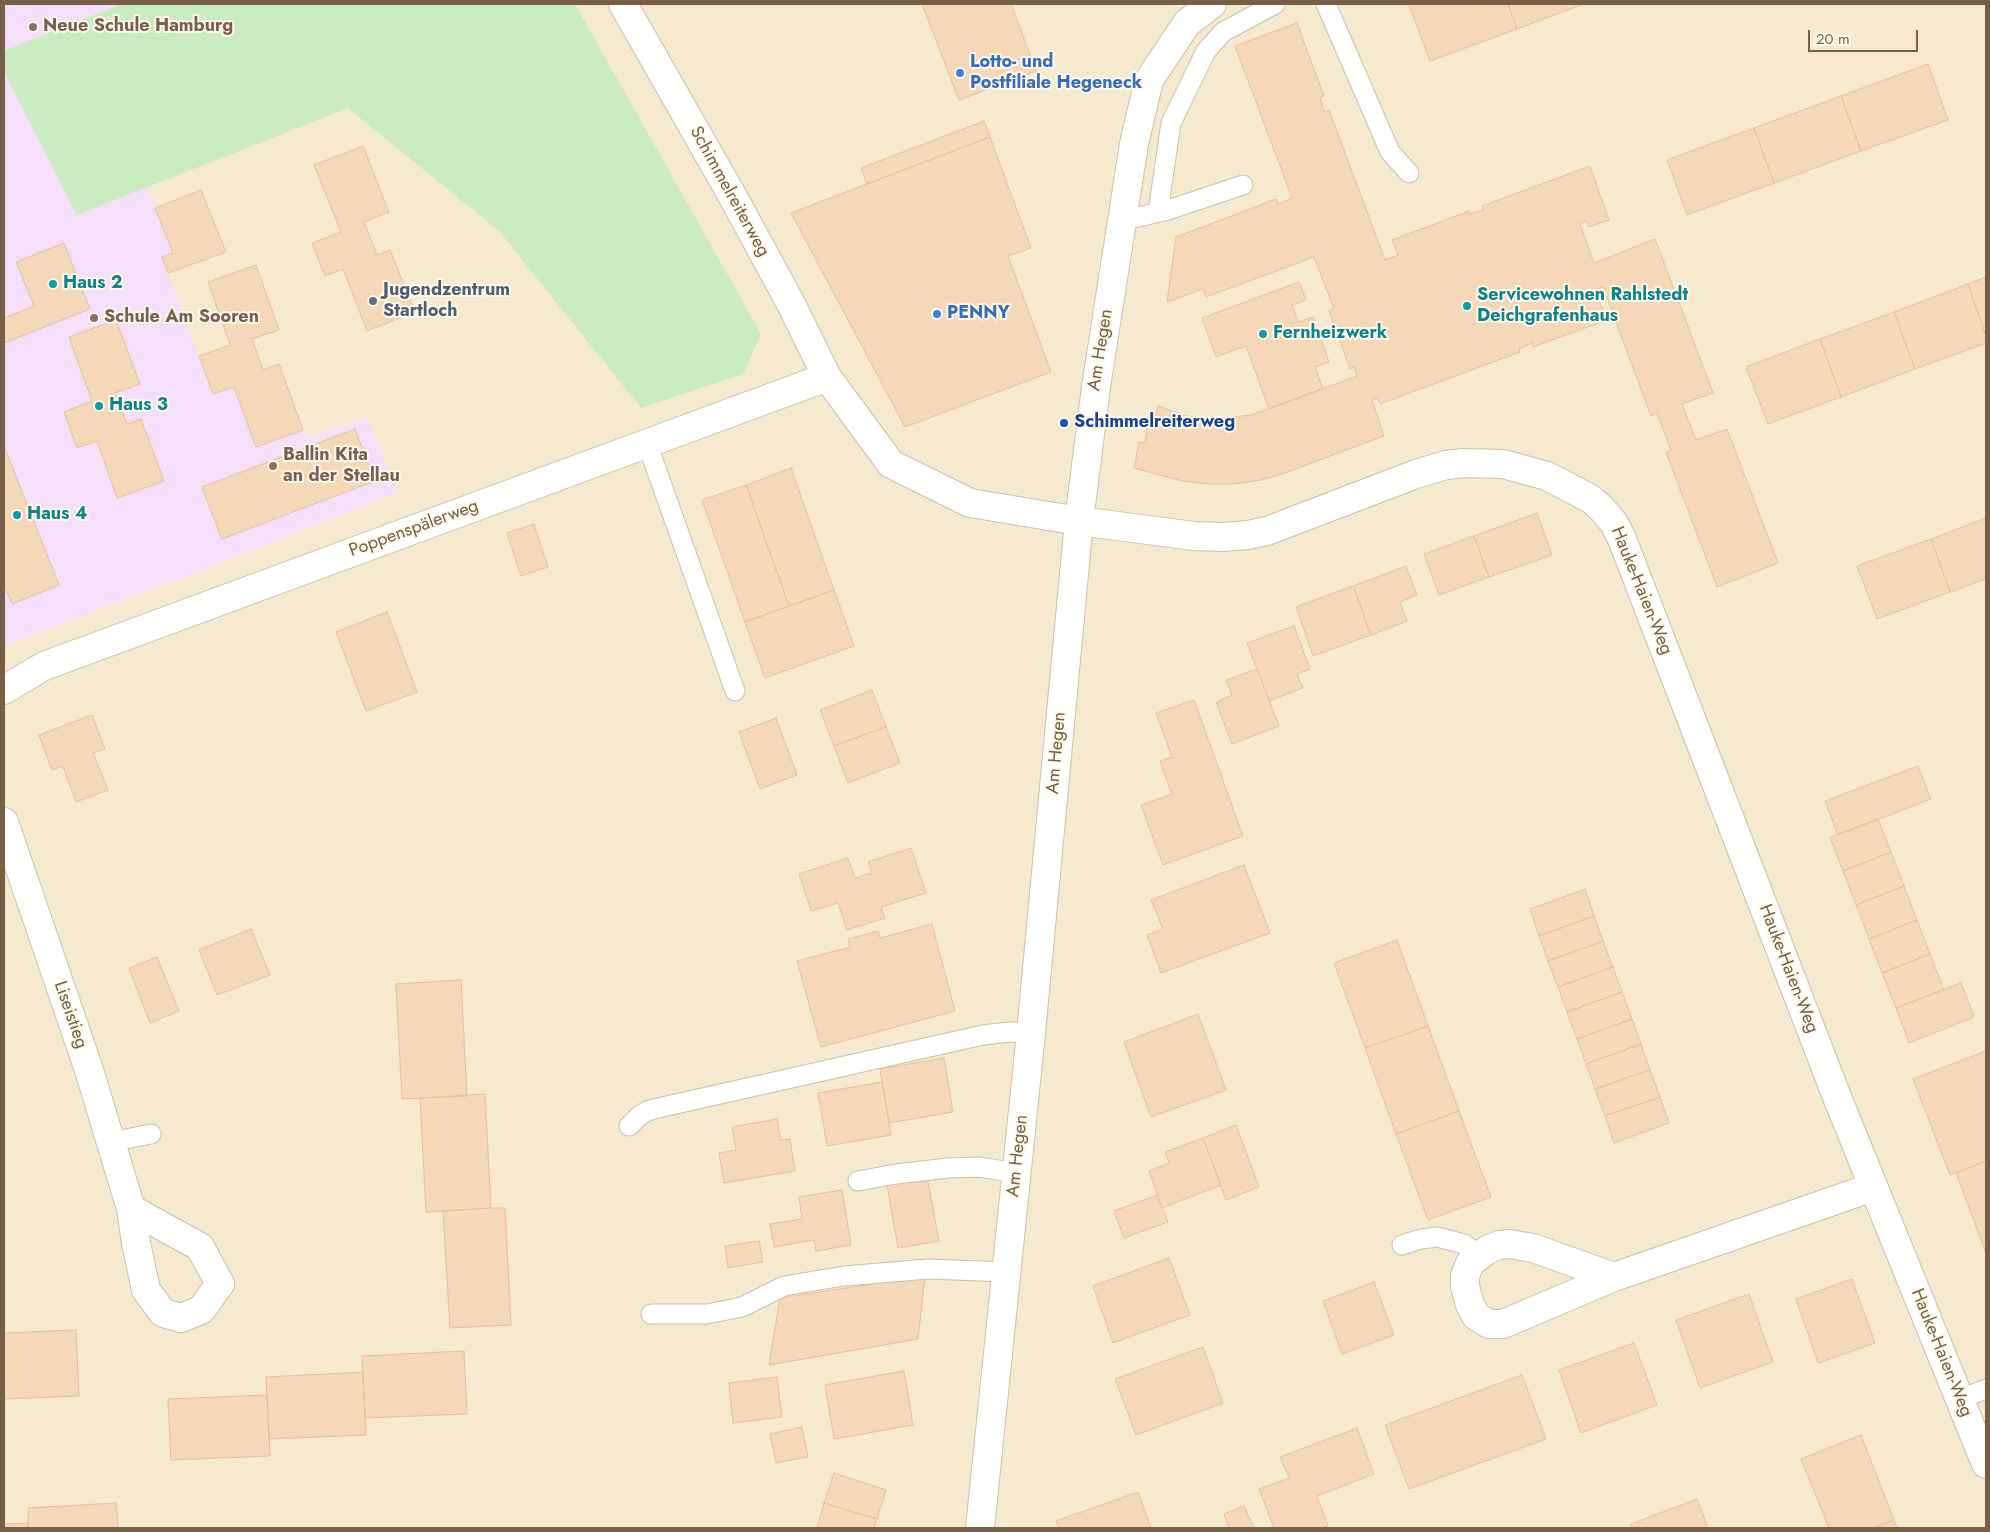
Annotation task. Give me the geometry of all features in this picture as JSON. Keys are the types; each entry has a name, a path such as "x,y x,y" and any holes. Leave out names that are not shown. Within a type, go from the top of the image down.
{"street":[{"name":"Schimmelreiterweg","path":"623,4 752,232 790,302 827,377 891,464 970,503 1079,521"},
{"name":"Am Hegen","path":"980,1528 1031,1033 1079,521 1090,427 1121,222 1134,144 1149,80 1187,23 1212,4"},
{"name":"Poppenspälerweg","path":"4,690 44,666 827,377"},
{"name":"Hauke-Haien-Weg","path":"1079,521 1194,536 1222,537 1248,535 1267,531 1416,474 1446,465 1464,463 1503,464 1524,469 1547,476 1591,499 1614,523 1622,539 1874,1187 1986,1464"},
{"name":"Liseistieg","path":"4,822 89,1070 131,1208"},
{"path":"1614,1277 1533,1248 1510,1244 1499,1245 1479,1255 1470,1263 1465,1276 1464,1286 1476,1316 1489,1324 1503,1324 1614,1277 1874,1187"}],"lane":[{"path":"1158,212 1171,123 1206,52 1224,32 1276,4"},
{"path":"1326,4 1390,152 1409,173"},
{"path":"1121,222 1243,185"},
{"path":"647,443 736,691"},
{"path":"629,1126 638,1117 658,1108 983,1035 1009,1032 1031,1033"},
{"path":"111,1142 151,1134"},
{"path":"858,1181 948,1168 979,1167 1016,1173"},
{"path":"1402,1245 1421,1239 1437,1237 1464,1244 1479,1255"},
{"path":"651,1314 707,1314 742,1307 784,1286 844,1276 928,1269 1006,1272"},
{"path":"1960,1399 1986,1389"}],"shaded area":[{"path":"4,4 1986,4 1986,1528 4,1528"},
{"name":"Neue Schule Hamburg","path":"4,4 122,4 4,51"},
{"name":"Schule Am Sooren","path":"4,71 77,215 147,187 173,253 162,257 212,394 234,387 256,447 305,429 309,438 367,418 398,492 4,646"}],"green space":[{"path":"122,4 575,4 761,334 743,374 641,408 500,232 348,108 77,215 4,71 4,51"}],"building":[{"path":"922,4 1011,4 1036,71 959,100"},
{"path":"1508,4 1517,29 1430,61 1409,5"},
{"path":"1508,4 1584,4 1517,29"},
{"name":"Servicewohnen Rahlstedt Deichgrafenhaus","path":"1297,23 1324,96 1320,97 1324,112 1329,110 1385,260 1398,255 1392,240 1469,211 1470,214 1483,210 1482,206 1590,166 1609,220 1589,227 1586,221 1580,224 1594,263 1655,239 1713,393 1682,404 1696,440 1727,429 1778,563 1717,587 1666,452 1671,450 1657,413 1651,416 1603,287 1595,290 1607,320 1533,347 1532,343 1519,349 1520,352 1380,404 1377,398 1372,400 1384,436 1285,473 1261,480 1234,484 1182,481 1134,468 1139,442 1145,443 1148,419 1154,420 1158,406 1186,416 1199,418 1213,419 1251,415 1357,376 1354,367 1350,369 1329,311 1334,309 1314,257 1206,297 1203,289 1167,302 1176,237 1276,199 1278,204 1292,198 1235,46"},
{"path":"1928,64 1948,120 1861,151 1841,96"},
{"path":"1841,96 1861,151 1774,183 1754,128"},
{"path":"984,121 990,137 867,184 861,168"},
{"path":"1754,128 1774,183 1687,215 1667,160"},
{"name":"PENNY","path":"990,137 1031,248 1008,256 1051,372 905,427 791,213"},
{"path":"363,146 389,212 364,222 377,255 390,250 415,312 367,331 343,269 325,276 312,243 341,232 314,165"},
{"path":"201,190 226,252 168,273 162,257 173,253 155,208"},
{"name":"Haus 2","path":"64,243 90,309 4,343 4,318 34,306 16,262"},
{"path":"256,265 279,330 252,339 263,370 279,364 303,430 256,447 234,387 213,394 199,356 230,345 208,282"},
{"path":"1986,277 1986,336 1968,284"},
{"name":"Fernheizwerk","path":"1299,282 1306,300 1292,305 1298,322 1313,317 1329,362 1315,367 1323,389 1269,409 1246,346 1216,357 1202,318"},
{"path":"1968,284 1986,336 1986,343 1915,369 1894,312"},
{"path":"1894,312 1915,369 1841,397 1820,339"},
{"name":"Haus 3","path":"116,320 140,384 115,393 127,424 141,419 164,481 117,498 97,441 77,448 64,412 92,401 69,337"},
{"path":"1820,339 1841,397 1768,424 1746,367"},
{"path":"355,429 375,481 222,539 202,487"},
{"name":"Haus 4","path":"4,446 59,585 12,604 4,584"},
{"path":"791,468 834,590 789,606 746,485"},
{"path":"746,485 789,606 745,622 702,500"},
{"path":"1537,513 1552,555 1489,577 1474,536"},
{"path":"1986,518 1986,579 1950,592 1931,539"},
{"path":"534,524 548,567 521,576 507,533"},
{"path":"1474,536 1489,577 1439,595 1424,554"},
{"path":"1931,539 1950,592 1877,619 1857,566"},
{"path":"1406,566 1417,595 1400,602 1407,621 1371,635 1353,586"},
{"path":"1353,586 1371,635 1313,656 1296,607"},
{"path":"834,590 854,646 765,678 745,622"},
{"path":"387,612 417,692 366,711 336,632"},
{"path":"1294,626 1310,669 1297,674 1303,688 1269,701 1247,643"},
{"path":"1257,669 1279,726 1232,744 1216,702 1232,695 1226,680"},
{"path":"872,690 886,727 834,746 820,710"},
{"path":"1194,700 1243,836 1163,865 1141,805 1172,794 1160,761 1172,757 1156,713"},
{"path":"92,715 105,749 93,753 108,790 76,802 63,766 52,770 39,735"},
{"path":"776,718 797,775 760,789 739,732"},
{"path":"886,727 900,763 848,783 834,746"},
{"path":"1918,766 1931,799 1838,835 1825,801"},
{"path":"1878,819 1891,852 1843,871 1830,837"},
{"path":"911,848 926,893 881,907 885,918 847,930 838,903 811,911 799,874 848,858 855,878 872,873 868,862"},
{"path":"1891,852 1904,886 1856,905 1843,871"},
{"path":"1244,865 1270,933 1161,973 1147,935 1163,929 1151,900"},
{"path":"1904,886 1917,920 1869,939 1856,905"},
{"path":"1585,889 1594,916 1539,936 1530,909"},
{"path":"1594,916 1603,941 1548,961 1539,936"},
{"path":"1917,920 1930,954 1882,973 1869,939"},
{"path":"932,924 955,1011 821,1047 797,961 850,947 848,939 878,931 880,938"},
{"path":"251,929 270,975 217,995 199,950"},
{"path":"1397,940 1428,1026 1365,1048 1334,963"},
{"path":"1603,941 1613,967 1558,987 1548,961"},
{"path":"1930,954 1944,990 1896,1008 1882,973"},
{"path":"157,957 179,1011 150,1023 129,968"},
{"path":"1613,967 1622,992 1567,1012 1558,987"},
{"path":"461,980 467,1096 402,1099 396,984"},
{"path":"1961,983 1974,1017 1909,1043 1896,1008"},
{"path":"1622,992 1632,1019 1577,1039 1567,1012"},
{"path":"1198,1014 1226,1090 1151,1117 1124,1042"},
{"path":"1632,1019 1641,1044 1586,1064 1577,1039"},
{"path":"1428,1026 1459,1111 1396,1134 1365,1048"},
{"path":"1641,1044 1650,1070 1595,1089 1586,1064"},
{"path":"1986,1051 1986,1161 1950,1175 1913,1079"},
{"path":"944,1058 953,1112 889,1123 880,1069"},
{"path":"1650,1070 1660,1097 1605,1116 1595,1089"},
{"path":"882,1082 891,1135 827,1146 818,1093"},
{"path":"485,1094 491,1208 426,1212 420,1098"},
{"path":"1660,1097 1669,1123 1614,1143 1605,1116"},
{"path":"1459,1111 1491,1197 1428,1220 1396,1134"},
{"path":"777,1119 781,1140 790,1139 795,1171 724,1183 719,1153 736,1150 732,1127"},
{"path":"1236,1125 1259,1187 1226,1200 1203,1138"},
{"path":"1203,1138 1221,1185 1162,1208 1149,1171 1169,1163 1165,1152"},
{"path":"1986,1161 1986,1253 1956,1173"},
{"path":"927,1177 939,1241 898,1248 887,1185"},
{"path":"842,1190 851,1245 816,1251 814,1240 774,1247 770,1224 802,1219 799,1197"},
{"path":"1157,1195 1168,1222 1124,1238 1114,1211"},
{"path":"505,1208 511,1325 450,1328 443,1211"},
{"path":"759,1241 763,1262 728,1268 725,1246"},
{"path":"1169,1258 1190,1315 1113,1343 1093,1286"},
{"path":"925,1276 918,1339 769,1365 780,1298"},
{"path":"1852,1279 1875,1343 1818,1363 1796,1299"},
{"path":"1374,1282 1394,1335 1342,1354 1323,1301"},
{"path":"1749,1294 1773,1362 1700,1388 1676,1320"},
{"path":"76,1330 79,1396 4,1399 4,1333"},
{"path":"1634,1343 1657,1405 1581,1433 1559,1370"},
{"path":"1203,1347 1223,1403 1136,1435 1115,1379"},
{"path":"464,1351 467,1414 365,1418 362,1356"},
{"path":"904,1371 913,1425 834,1439 825,1385"},
{"path":"363,1372 366,1435 269,1439 266,1377"},
{"path":"1522,1375 1546,1439 1409,1489 1385,1425"},
{"path":"777,1377 782,1417 733,1423 729,1383"},
{"path":"267,1395 270,1456 171,1460 168,1399"},
{"path":"802,1427 808,1457 776,1463 770,1434"},
{"path":"1357,1428 1374,1474 1317,1496 1328,1526 1321,1528 1274,1528 1259,1489 1289,1478 1280,1457"},
{"path":"1861,1435 1894,1520 1873,1528 1829,1528 1801,1459"},
{"path":"834,1473 886,1490 877,1519 824,1503"},
{"path":"1138,1492 1151,1528 1059,1528 1056,1521"},
{"path":"1697,1499 1708,1528 1632,1528 1631,1524"},
{"path":"116,1503 118,1528 28,1528 28,1508"},
{"path":"824,1503 877,1519 874,1528 817,1528"},
{"path":"1244,1506 1254,1528 1229,1528 1224,1514"},
{"path":"1894,1520 1897,1528 1873,1528"},
{"path":"28,1523 28,1528 4,1528 4,1524"}],"place":[{"name":"Neue Schule Hamburg","path":"33,27"},
{"name":"Lotto- und Postfiliale Hegeneck","path":"960,73"},
{"name":"Haus 2","path":"53,284"},
{"name":"Jugendzentrum Startloch","path":"373,301"},
{"name":"Servicewohnen Rahlstedt Deichgrafenhaus","path":"1467,306"},
{"name":"PENNY","path":"937,314"},
{"name":"Schule Am Sooren","path":"94,318"},
{"name":"Fernheizwerk","path":"1263,334"},
{"name":"Haus 3","path":"99,406"},
{"name":"Schimmelreiterweg","path":"1064,423"},
{"name":"Ballin Kita an der Stellau","path":"273,466"},
{"name":"Haus 4","path":"17,515"}]}
